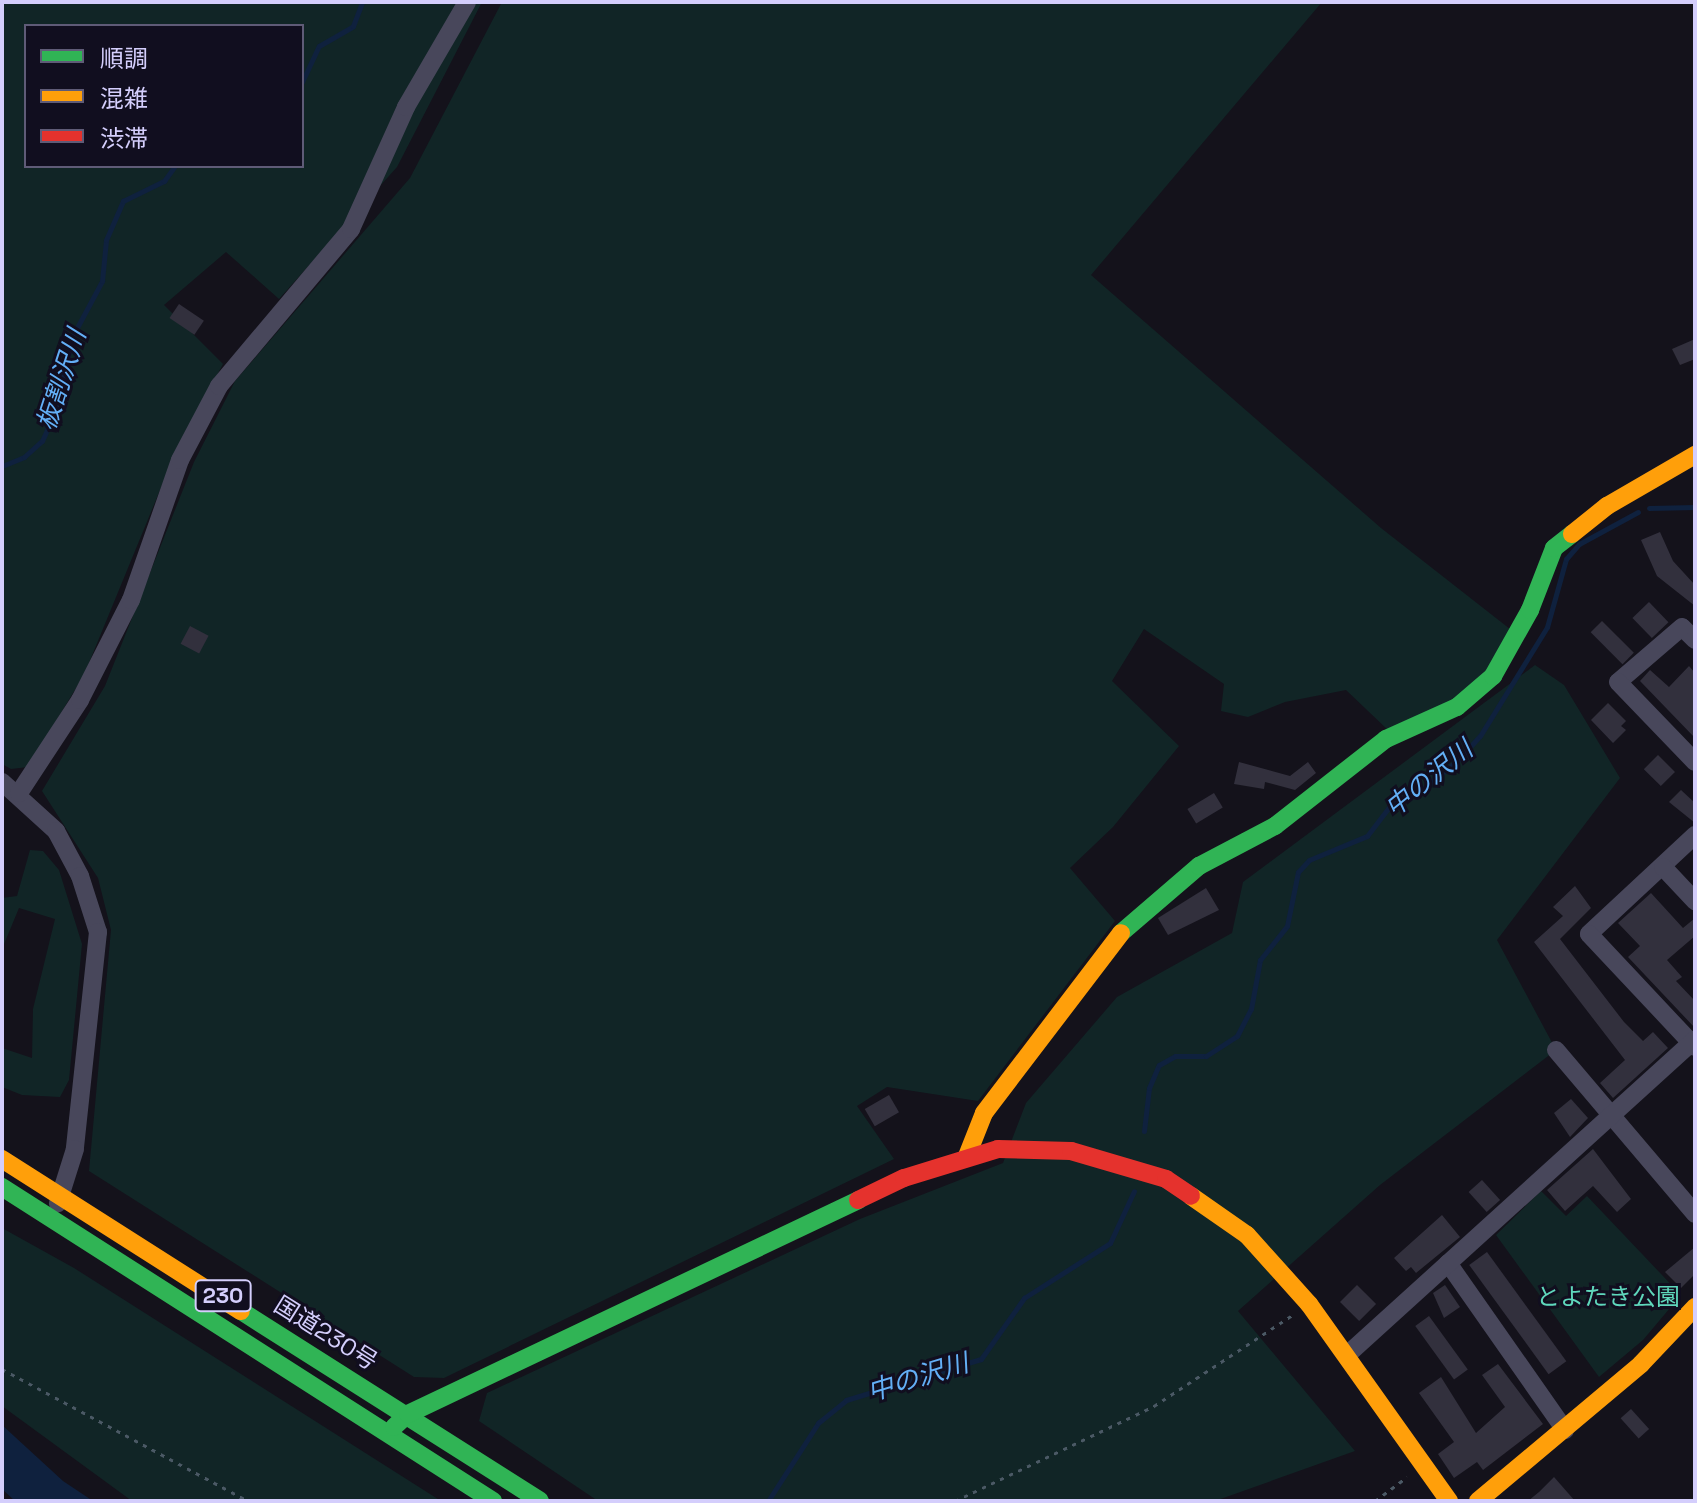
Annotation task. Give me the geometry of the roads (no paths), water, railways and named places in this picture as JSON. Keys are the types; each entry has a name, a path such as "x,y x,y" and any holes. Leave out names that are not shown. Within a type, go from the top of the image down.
{"main road":[{"path":"967,1156 984,1113 1065,1000 1136,915 1199,866 1275,826 1386,739 1457,707 1493,676 1530,610 1554,548 1607,506 1695,455"},
{"path":"388,1432 408,1414 904,1178 967,1156 998,1149 1071,1151 1120,1161 1166,1179 1247,1235 1309,1304 1449,1501"},
{"name":"国道230号","path":"2,1159 62,1194 540,1501"},
{"name":"国道230号","path":"2,1187 52,1216 493,1501"},
{"path":"1478,1501 1641,1364 1695,1307"}],"street":[{"path":"19,793 80,700 131,600 180,460 219,386 351,229 406,107 467,2"},
{"path":"1695,640 1682,627 1618,682 1695,762"},
{"path":"2,782 19,793 56,831 80,876 98,932 75,1149 52,1216"},
{"path":"1347,1355 1694,1043 1589,934 1695,835"},
{"path":"1663,867 1695,901"},
{"path":"1556,1050 1609,1118 1695,1214"},
{"path":"1448,1263 1565,1430"}],"water":[{"path":"2,1425 63,1481 93,1501 15,1501 2,1489"}],"waterway":[{"name":"板割沢川","path":"304,78 319,46 353,26 362,2"},
{"name":"板割沢川","path":"2,466 24,457 42,441 56,410 72,337 102,281 106,240 123,201 164,181 174,168"},
{"name":"中の沢川","path":"1649,508 1695,507"},
{"name":"中の沢川","path":"1144,1131 1149,1088 1159,1065 1175,1056 1206,1056 1237,1036 1251,1009 1260,960 1287,926 1298,872 1309,860 1367,836 1393,802 1422,790 1459,759 1480,736 1547,627 1566,559 1579,544 1638,512"},
{"name":"中の沢川","path":"768,1501 818,1423 846,1400 981,1359 1024,1298 1110,1243 1134,1191"}],"park label":[{"name":"とよたき公園","path":"1608,1297"}]}
